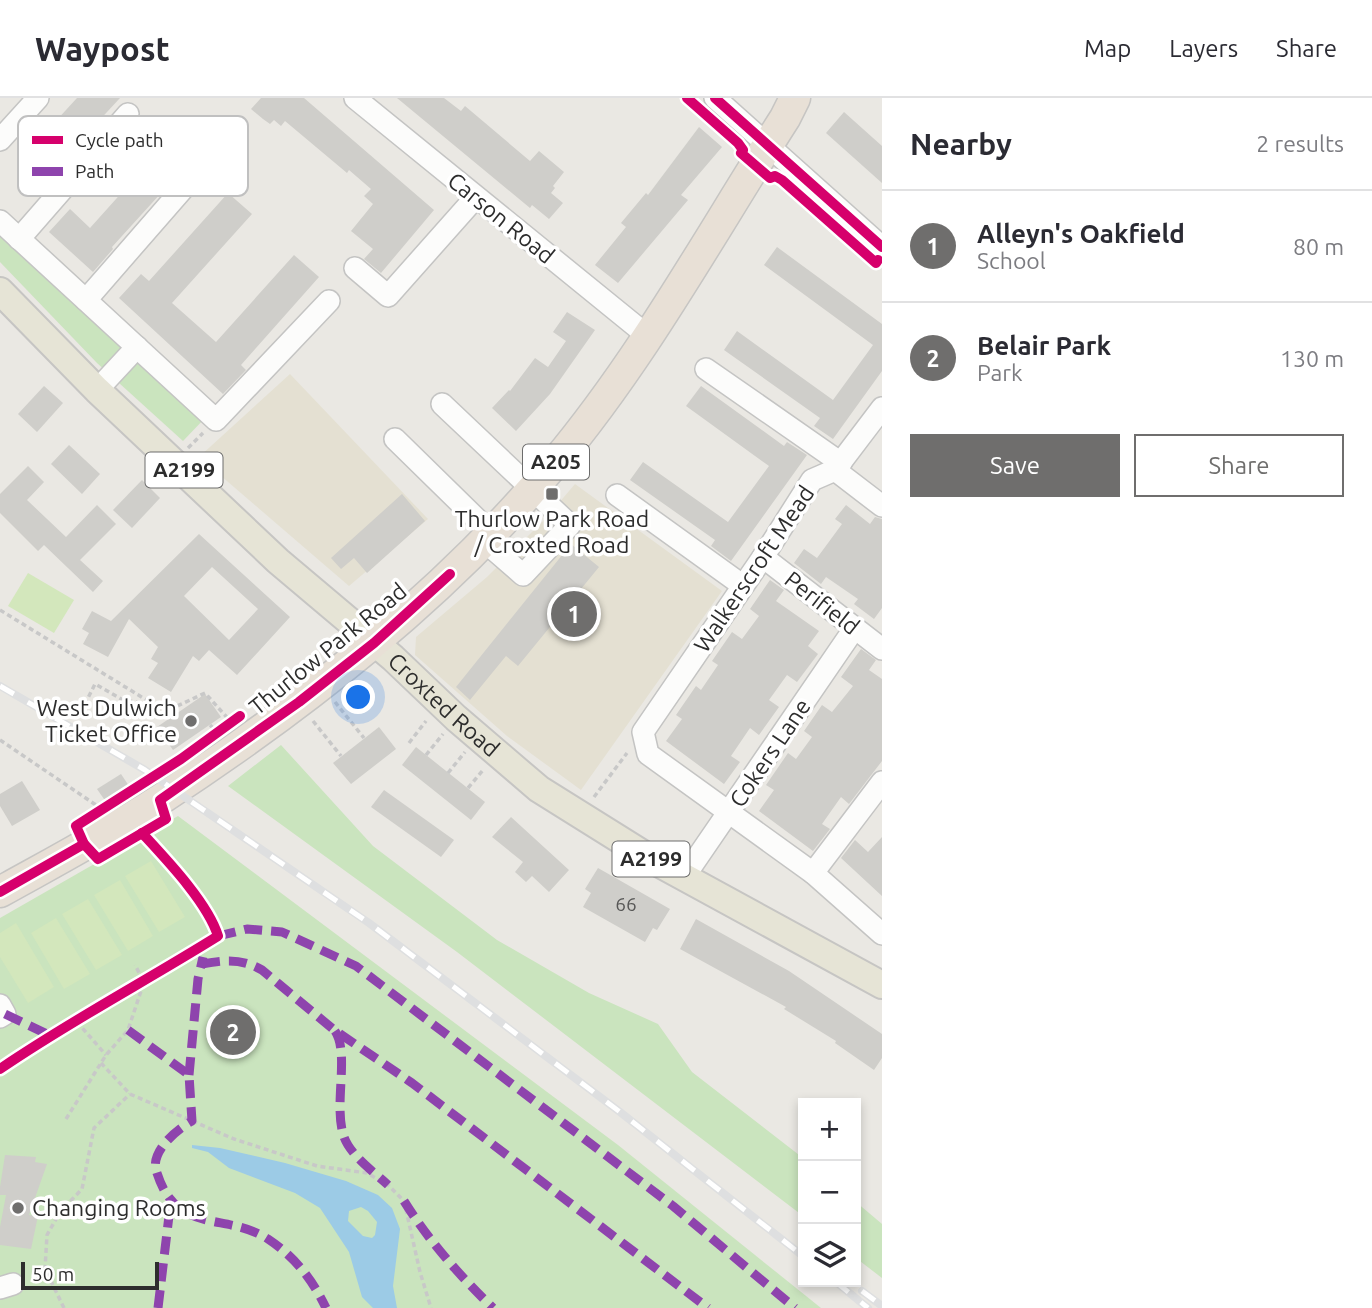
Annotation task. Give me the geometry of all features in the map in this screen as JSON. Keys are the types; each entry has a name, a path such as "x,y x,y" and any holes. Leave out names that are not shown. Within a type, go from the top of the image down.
{"highway":[{"name":"Thurlow Park Road","path":"0,892 100,819 160,800 246,740 374,643 488,537 532,490 589,420 649,337 795,98"}],"main road":[{"name":"Croxted Road","path":"0,291 97,390 278,561 374,643 456,719 526,777 610,835 882,985"}],"street":[{"path":"22,116 38,98"},
{"name":"Carson Road","path":"355,98 649,337"},
{"path":"715,98 882,247"},
{"path":"0,140 18,120"},
{"path":"19,239 56,196"},
{"path":"86,300 177,196"},
{"path":"355,268 388,296 475,198"},
{"path":"0,221 216,420 329,301"},
{"path":"97,390 137,347"},
{"path":"706,369 838,467 882,506"},
{"path":"395,439 523,575 570,525 442,404"},
{"name":"Walkerscroft Mead","path":"646,744 643,732 763,557 812,480 838,467 882,408"},
{"path":"617,495 742,585"},
{"name":"Perifield","path":"763,557 882,649"},
{"name":"Cokers Lane","path":"684,877 854,629"},
{"path":"646,744 648,754 877,922"},
{"path":"813,873 882,782"},
{"path":"0,1005 5,1014 0,1017"}],"path":[{"path":"175,461 216,420"},
{"path":"0,610 155,704"},
{"path":"81,712 96,684 123,700 173,708 191,702 205,693 246,740"},
{"path":"310,693 364,738"},
{"path":"310,693 341,757"},
{"path":"409,743 441,703"},
{"path":"210,725 218,732"},
{"path":"0,740 96,805 100,819"},
{"path":"580,816 629,750 646,744"},
{"path":"66,1119 106,1055 128,1030 144,982 135,965"},
{"path":"133,988 155,975"},
{"path":"88,1015 72,1024 106,1055"},
{"path":"102,1063 130,1094 234,1139 317,1166 368,1173 388,1185 404,1201 419,1272 431,1308"},
{"path":"64,1308 46,1269 47,1235 60,1212 82,1189 94,1128 130,1094"}],"shaded area":[{"path":"290,374 428,519 349,586 199,457"},
{"path":"575,484 722,591 581,790 507,736 415,655 416,637 487,577 546,518"}],"green space":[{"path":"0,230 205,418 183,441 97,363 0,262"},
{"path":"28,573 74,600 54,633 8,606"},
{"path":"281,745 373,846 497,940 589,993 658,1024 692,1072 798,1154 798,1212 457,952 228,786"},
{"path":"178,816 618,1145 821,1308 0,1308 0,918"},
{"path":"151,861 185,917 159,932 125,876"},
{"path":"120,880 153,936 128,951 94,895"},
{"path":"88,899 122,955 96,970 62,914"},
{"path":"56,918 90,974 64,989 31,933"},
{"path":"16,923 54,987 28,1003 0,957 0,933"},
{"path":"861,1206 882,1224 882,1278 861,1262"}],"water":[{"path":"192,1145 220,1148 285,1163 346,1181 378,1195 392,1208 400,1229 393,1286 397,1308 373,1308 362,1297 349,1252 320,1208 295,1193 229,1168 208,1152 192,1148","holes":["361,1207 377,1222 372,1238 363,1236 348,1221 349,1211"]}],"building":[{"path":"77,98 120,98 103,116 60,116"},
{"path":"261,98 304,98 434,210 381,273 364,259 373,249 351,231 373,204 364,196 371,189 349,170 347,173 285,121 281,126 274,120 270,124 263,119 251,109"},
{"path":"397,98 444,98 461,111 465,106 530,161 539,151 564,172 551,193 563,203 549,219 532,205 530,208"},
{"path":"844,112 882,146 882,183 826,133"},
{"path":"699,127 722,147 681,195 688,200 618,283 595,265 626,227 621,223 646,193 648,195"},
{"path":"119,196 158,196 93,272 49,232 70,209 90,228"},
{"path":"225,196 231,196 252,214 172,303 216,342 294,255 319,277 241,365 246,370 223,394 119,298 141,274 149,281"},
{"path":"777,247 882,324 882,371 833,439 814,426 820,418 724,350 737,331 833,400 873,345 764,265"},
{"path":"567,312 595,330 550,394 516,431 492,408 510,391 535,358 548,367 566,341 553,332"},
{"path":"44,386 63,403 37,432 18,414"},
{"path":"701,386 784,446 787,442 807,455 731,561 711,546 715,540 630,480 643,462 728,522 769,466 686,406"},
{"path":"69,445 100,474 82,494 51,464"},
{"path":"28,466 44,482 27,500 66,537 97,505 116,524 80,560 103,581 93,592 44,545 38,551 0,513 0,494"},
{"path":"142,480 160,498 132,528 113,510"},
{"path":"402,494 425,521 367,573 354,558 341,569 331,558"},
{"path":"846,505 870,524 875,517 882,519 882,608 874,619 854,604 858,599 826,577 821,584 794,563 804,549 817,558 842,524 835,519"},
{"path":"199,534 290,617 237,675 209,650 199,661 193,656 171,692 148,678 158,663 151,659 158,647 129,619 108,657 83,644 89,633 82,629 92,611 111,621","holes":["212,567 258,609 229,640 184,596"]},
{"path":"571,544 599,567 518,666 506,656 470,700 456,687"},
{"path":"770,580 784,590 776,601 819,631 808,646 818,654 797,682 787,675 769,700 779,707 759,735 750,728 731,756 740,762 724,784 666,741 682,719 676,715 696,686 701,690 718,665 712,661 732,632 742,639 759,616 750,609"},
{"path":"861,649 876,660 869,670 882,679 882,761 849,804 841,797 822,824 830,829 813,851 759,811 774,790 766,785 788,753 796,759 812,737 804,731 822,705 832,712 853,686 841,677"},
{"name":"West Dulwich Ticket Office","path":"205,694 221,717 173,750 157,727"},
{"path":"379,727 396,749 351,784 333,763"},
{"path":"416,747 485,802 471,820 402,765"},
{"path":"121,774 129,786 106,802 97,789"},
{"path":"22,781 40,810 12,826 0,806 0,794"},
{"path":"384,790 454,840 441,857 371,807"},
{"path":"511,817 569,870 549,892 532,876 526,882 515,872 523,862 492,837"},
{"path":"882,837 882,896 841,858 855,840 868,852"},
{"path":"598,868 670,909 657,930 653,928 645,942 583,907 591,893 585,889"},
{"path":"696,919 789,971 882,1034 882,1058 874,1070 835,1043 836,1041 784,1009 786,1007 680,949"},
{"name":"Changing Rooms","path":"5,1155 36,1157 35,1162 47,1164 29,1215 38,1216 31,1249 0,1245 0,1227 6,1195 0,1195 0,1187"}],"railway":[{"path":"0,686 145,770 369,923 620,1112 798,1252"},
{"path":"842,1287 868,1308"},
{"path":"862,1291 882,1306"}],"marked path":[{"path":"218,936 247,929 282,932 356,966 673,1206 795,1308"},
{"path":"189,1075 198,979 203,957"},
{"path":"202,964 233,961 247,963 262,970 333,1029 412,1083 708,1308"},
{"path":"5,1014 49,1035"},
{"path":"128,1030 189,1075 192,1121 166,1141 155,1163 165,1191 176,1205 189,1214 251,1231 278,1246 302,1269 326,1308"},
{"path":"335,1031 341,1052 340,1110 344,1137 357,1157 388,1185"},
{"path":"158,1308 171,1199"},
{"path":"404,1201 445,1257 493,1308"}],"cycle path":[{"path":"687,98 738,143 743,150 741,153 770,178 775,176 782,180 876,263 878,260"},
{"path":"715,98 882,247"},
{"path":"240,716 181,759 76,826 84,844 98,859 166,819 160,800 299,702 374,643 450,574"},
{"path":"0,1069 53,1034 218,936 196,896 142,833"},
{"path":"0,892 84,844"}],"place":[{"name":"Thurlow Park Road / Croxted Road","path":"552,494"},
{"name":"Alleyn's Oakfield","path":"574,614"},
{"name":"West Dulwich Ticket Office","path":"191,721"},
{"name":"Belair Park","path":"233,1032"},
{"name":"Changing Rooms","path":"18,1208"}]}
